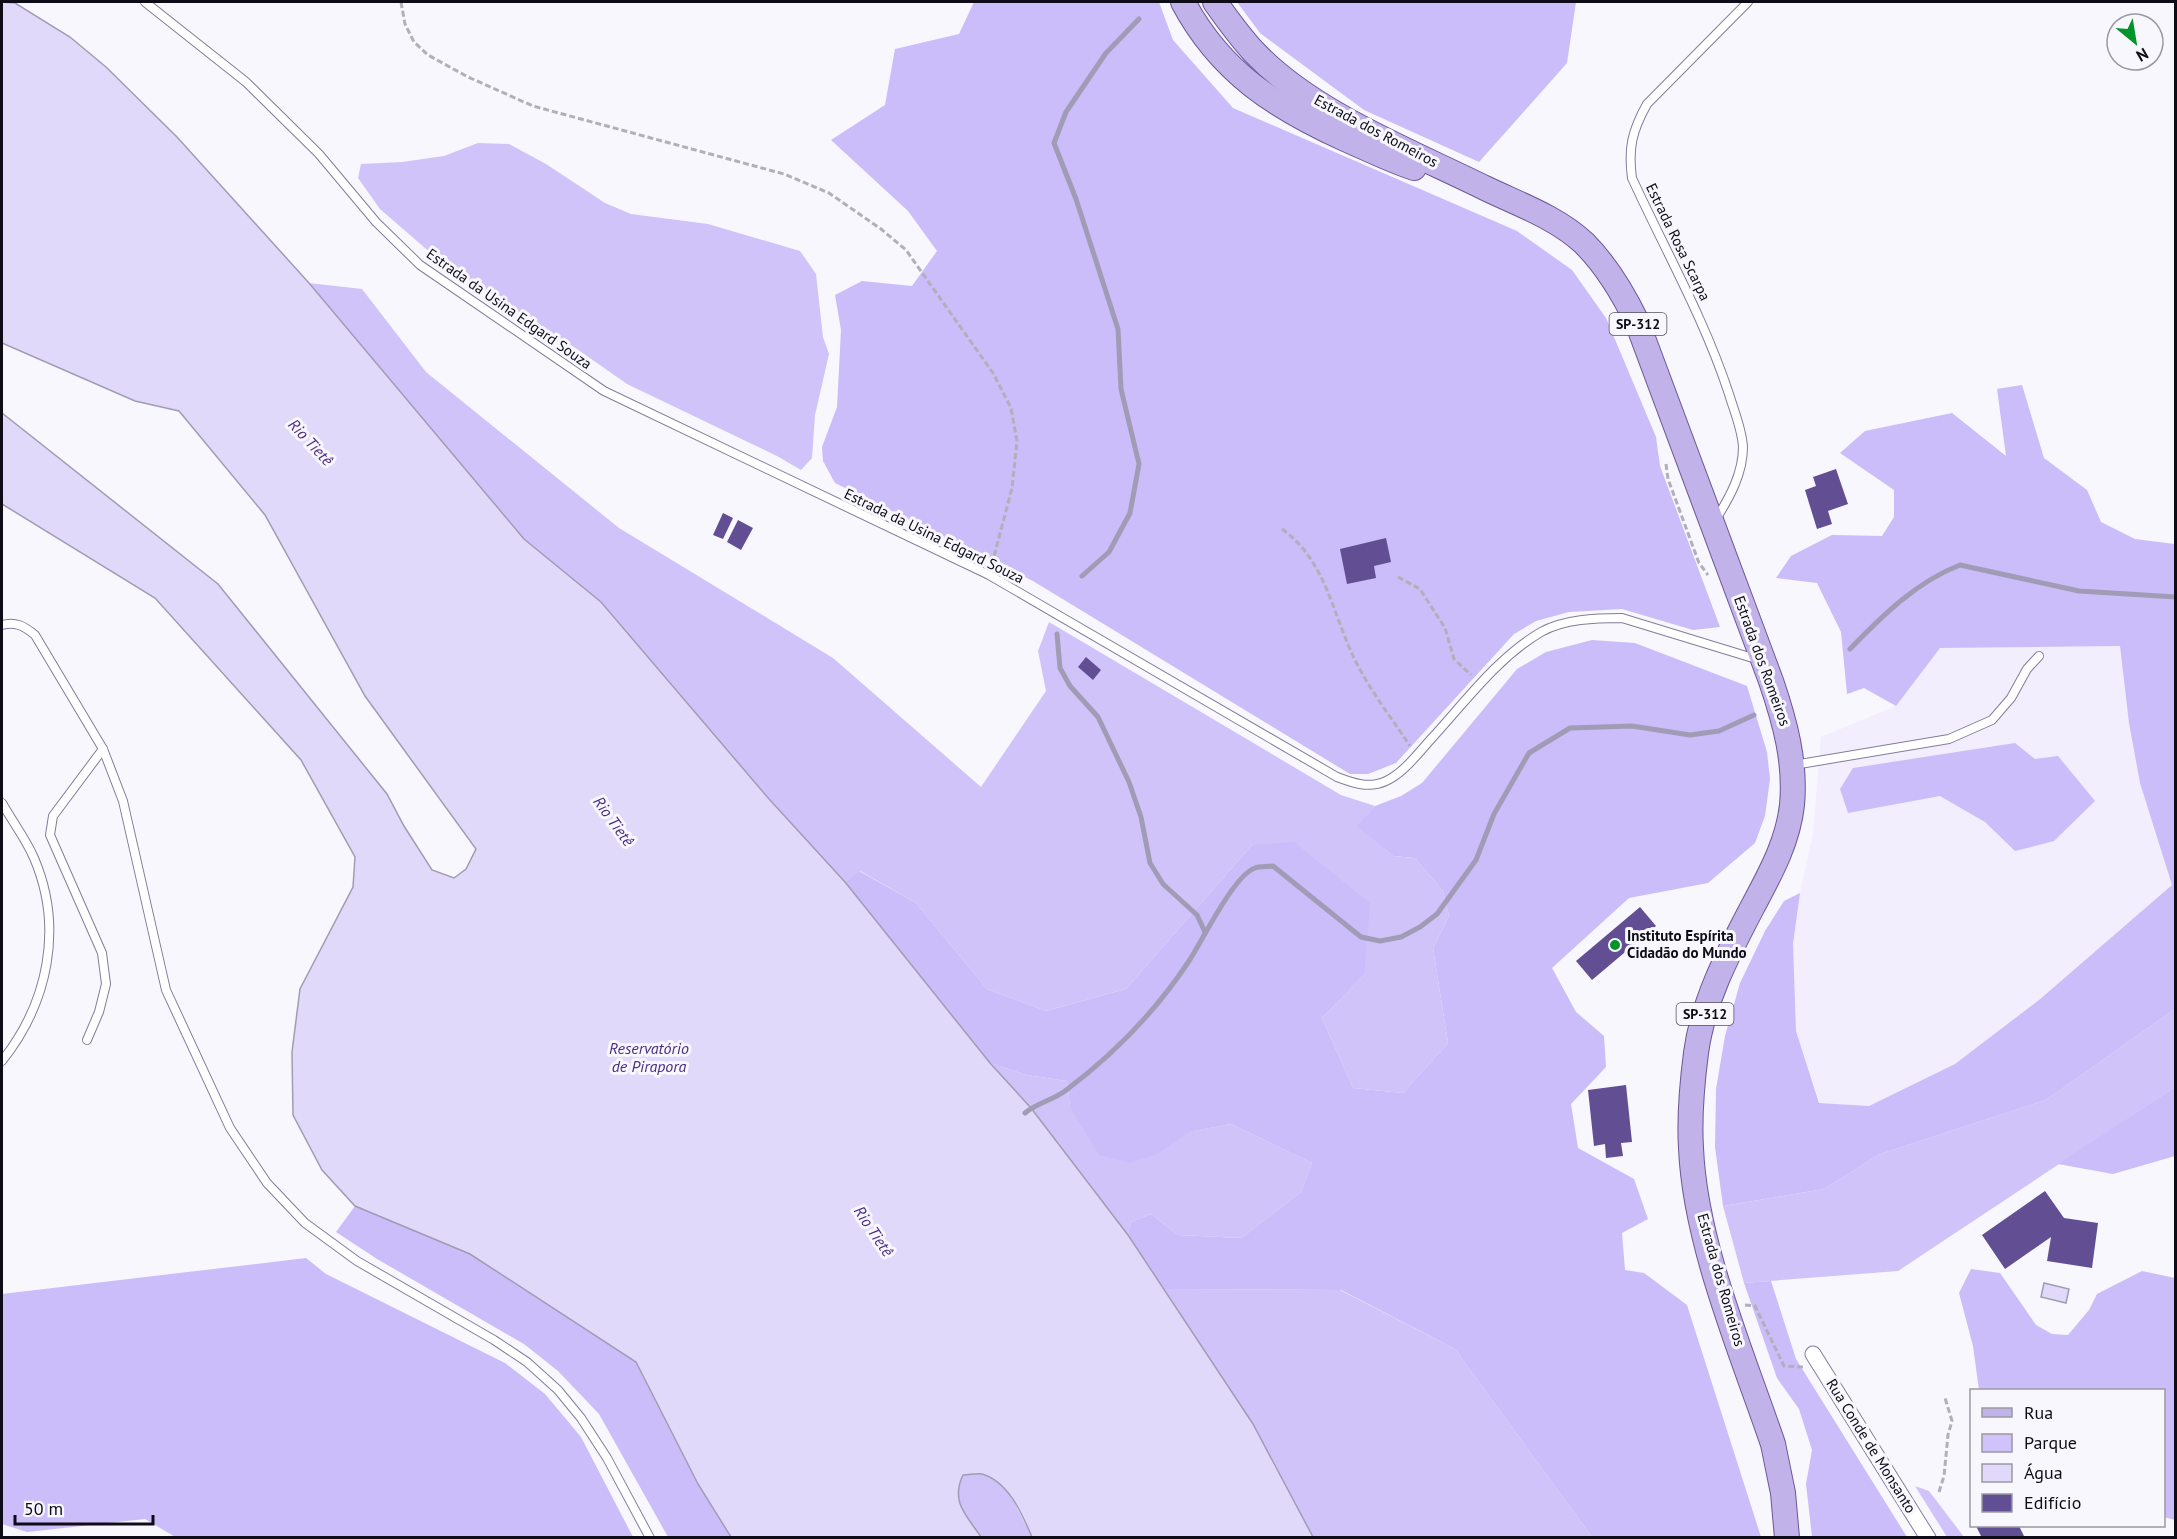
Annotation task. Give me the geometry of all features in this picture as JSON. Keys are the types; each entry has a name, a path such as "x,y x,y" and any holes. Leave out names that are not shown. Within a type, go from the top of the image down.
{"main road":[{"name":"Estrada dos Romeiros","path":"1183,2 1190,16 1214,49 1234,72 1284,109 1394,161 1499,195"},
{"name":"Estrada dos Romeiros","path":"1215,2 1236,32 1255,53 1296,87 1334,112 1554,222 1582,242 1604,265 1624,294 1637,322 1783,715 1790,743 1792,804 1788,826 1775,863 1717,977 1696,1051 1691,1112 1694,1183 1703,1229 1725,1304 1773,1444 1783,1493 1787,1538"}],"street":[{"name":"Rua Conde de Monsanto","path":"1812,1354 1928,1538"}],"lane":[{"name":"Estrada da Usina Edgard Souza","path":"145,2 246,82 319,154 376,222 420,265 594,385 989,575 1337,777 1363,785 1386,781 1416,755 1508,656 1543,631 1569,623 1599,618 1622,618 1763,661"},
{"name":"Estrada Rosa Scarpa","path":"1712,525 1728,500 1736,480 1743,446 1739,426 1719,365 1695,305 1632,178 1629,157 1637,122 1647,104 1748,2"},
{"path":"2,625 11,622 26,627 35,635 103,749 123,801 166,990 230,1128 267,1183 305,1223 357,1261 494,1340 527,1362 558,1390 581,1418 607,1458 650,1538"},
{"path":"1792,766 1949,739 1992,720 2011,698 2027,669 2039,656"},
{"path":"87,1040 99,1012 106,984 102,953 50,835 53,816 103,749"},
{"path":"2,803 34,857 47,897 50,939 48,963 37,1002 22,1034 2,1061"}],"path":[{"path":"401,2 405,24 414,42 428,55 468,77 533,106 784,174 829,193 881,229 906,250 993,373 1011,408 1017,441 1012,488 989,575"},
{"path":"1282,529 1296,539 1316,564 1353,657 1416,755"},
{"path":"1398,577 1420,589 1445,628 1454,658 1480,684"},
{"path":"1725,1304 1755,1306 1784,1366 1822,1369"},
{"path":"1939,1492 1944,1476 1948,1435 1952,1421 1945,1398"}],"shaded area":[{"path":"974,2 1159,2 1173,40 1233,108 1517,231 1572,270 1606,318 1656,437 1660,466 1720,627 1693,630 1622,609 1569,612 1536,621 1514,634 1396,763 1368,774 1350,774 1033,581 835,483 823,461 822,447 837,407 841,330 835,295 862,281 912,286 937,251 908,211 831,140 885,105 895,49 959,34"},
{"path":"1237,2 1576,2 1567,63 1479,162 1364,110 1260,33"},
{"path":"2022,385 2044,458 2087,490 2101,522 2135,539 2175,544 2175,1009 2046,1100 1880,1154 1824,1189 1723,1206 1715,1147 1716,1089 1725,1036 1740,983 1765,931 1784,901 1800,893 1793,944 1796,1031 1819,1103 1869,1106 1955,1064 2039,1000 2172,885 2140,783 2129,723 2120,646 1940,648 1896,706 1864,688 1847,694 1841,632 1817,583 1776,578 1791,556 1832,535 1882,536 1894,517 1894,490 1840,453 1865,431 1952,413 2006,456 1997,389"},
{"path":"1592,640 1635,643 1747,686 1767,752 1770,779 1765,816 1755,843 1708,883 1629,898 1552,968 1576,1012 1604,1036 1606,1067 1571,1104 1578,1148 1634,1179 1648,1219 1622,1233 1625,1270 1644,1273 1687,1305 1761,1537 1592,1537 1455,1349 1341,1290 1164,1289 1128,1235 1131,1222 1151,1214 1178,1235 1241,1238 1301,1192 1312,1163 1231,1124 1189,1132 1162,1152 1130,1163 1099,1155 1070,1107 1067,1081 1027,1075 990,1063 845,882 859,871 916,903 987,989 1046,1011 1126,989 1252,845 1294,842 1370,903 1364,975 1322,1018 1353,1088 1403,1093 1448,1043 1433,948 1449,916 1443,891 1415,858 1393,856 1357,826 1375,806 1401,796 1422,783 1517,669 1546,652"},
{"path":"2120,646 2129,723 2140,783 2172,885 2039,1000 1955,1064 1869,1106 1820,1103 1796,1031 1793,944 1800,893 1813,834 1821,737 1896,706 1940,648"},
{"path":"2015,743 2035,759 2058,756 2095,801 2054,841 2015,851 1985,822 1940,796 1848,813 1840,789 1853,768"},
{"path":"2175,1087 2175,1156 2113,1174 2058,1164"},
{"path":"355,1206 470,1254 636,1362 698,1484 731,1537 668,1537 599,1414 558,1371 524,1344 377,1259 336,1232"},
{"path":"306,1258 326,1274 505,1363 545,1394 581,1437 633,1537 177,1538 145,1519 27,1532 2,1524 2,1294"},
{"path":"1971,1269 2000,1273 2036,1325 2052,1334 2068,1335 2089,1310 2097,1294 2142,1271 2175,1278 2175,1520 2165,1517 2165,1389 1979,1389 1973,1346 1959,1293"},
{"path":"1771,1281 1796,1359 1907,1537 1812,1537 1806,1484 1812,1450 1799,1409 1777,1378 1744,1283"}],"green space":[{"path":"478,143 509,144 546,164 605,203 631,214 708,224 800,251 816,274 823,337 829,354 815,415 812,458 801,470 777,456 627,384 440,261 380,209 358,178 361,164 402,162 444,156"},
{"path":"309,283 362,289 426,372 619,528 833,658 981,787 1046,691 1038,651 1049,622 1341,795 1375,806 1358,826 1393,856 1415,858 1443,891 1449,916 1433,948 1448,1043 1403,1093 1353,1088 1322,1018 1364,975 1252,845 1126,989 1046,1011 987,989 916,903 860,871 845,882 769,799 601,602 524,539"},
{"path":"2175,1009 2175,1087 1898,1271 1744,1283 1723,1206 1824,1189 1880,1154 2046,1100"},
{"path":"990,1063 1027,1075 1067,1081 1070,1107 1162,1152 1188,1132 1231,1124 1312,1163 1301,1192 1241,1238 1178,1235 1151,1214 1131,1222 1128,1235 1031,1108"},
{"path":"1164,1289 1340,1290 1455,1349 1592,1537 1313,1537 1253,1424"},
{"path":"981,1474 1002,1484 1032,1537 981,1537 962,1509 959,1494 963,1475"},
{"path":"1915,1486 1929,1491 1964,1537 1947,1537"}],"water":[{"name":"Reservatório de Pirapora","path":"2,2 15,3 70,37 106,67 177,137 309,283 524,539 601,602 769,799 845,882 990,1063 1031,1108 1128,1235 1253,1424 1313,1537 1032,1537 1019,1509 1007,1491 991,1478 978,1474 963,1475 958,1493 962,1508 981,1537 731,1537 698,1484 636,1362 470,1254 355,1206 322,1170 293,1115 292,1052 300,989 353,887 355,857 301,760 155,598 2,504 2,413 218,584 387,794 432,870 454,878 466,869 476,849 365,696 265,515 179,411 135,401 2,343"},
{"path":"2044,1283 2069,1289 2066,1303 2041,1297"}],"building":[{"path":"1836,469 1848,504 1828,511 1832,524 1817,529 1805,490 1816,486 1813,477"},
{"path":"723,513 733,518 723,539 713,535"},
{"path":"738,520 753,528 741,550 727,542"},
{"path":"1386,538 1391,562 1374,566 1376,578 1347,584 1340,549"},
{"path":"1086,657 1101,670 1093,680 1078,667"},
{"path":"1640,907 1656,926 1592,980 1576,961"},
{"path":"1626,1085 1632,1142 1621,1143 1623,1156 1606,1158 1605,1144 1594,1146 1588,1090"},
{"path":"2045,1191 2064,1218 2098,1223 2092,1268 2047,1261 2051,1237 2005,1269 1982,1235"},
{"path":"1976,1527 2020,1527 2025,1538 1982,1538"}],"waterway":[{"path":"1082,576 1109,552 1130,513 1139,464 1121,389 1118,329 1076,199 1054,143 1066,112 1106,53 1139,19"},
{"path":"1850,649 1887,612 1914,590 1960,565 2079,591 2176,597"},
{"path":"1057,634 1060,668 1070,686 1098,717 1129,782 1141,817 1150,863 1163,884 1197,915 1205,932"},
{"path":"1025,1113 1065,1091 1100,1063 1133,1031 1189,961 1228,895 1247,873 1255,868 1273,866 1361,937 1380,941 1401,937 1420,927 1437,914 1476,860 1494,814 1529,753 1570,728 1632,726 1690,735 1719,731 1754,715"}],"place":[{"name":"Instituto Espírita Cidadão do Mundo","path":"1615,945"}],"water label":[{"name":"Rio Tietê","path":"311,442"},
{"name":"Rio Tietê","path":"614,821"},
{"name":"Rio Tietê","path":"874,1231"}]}
